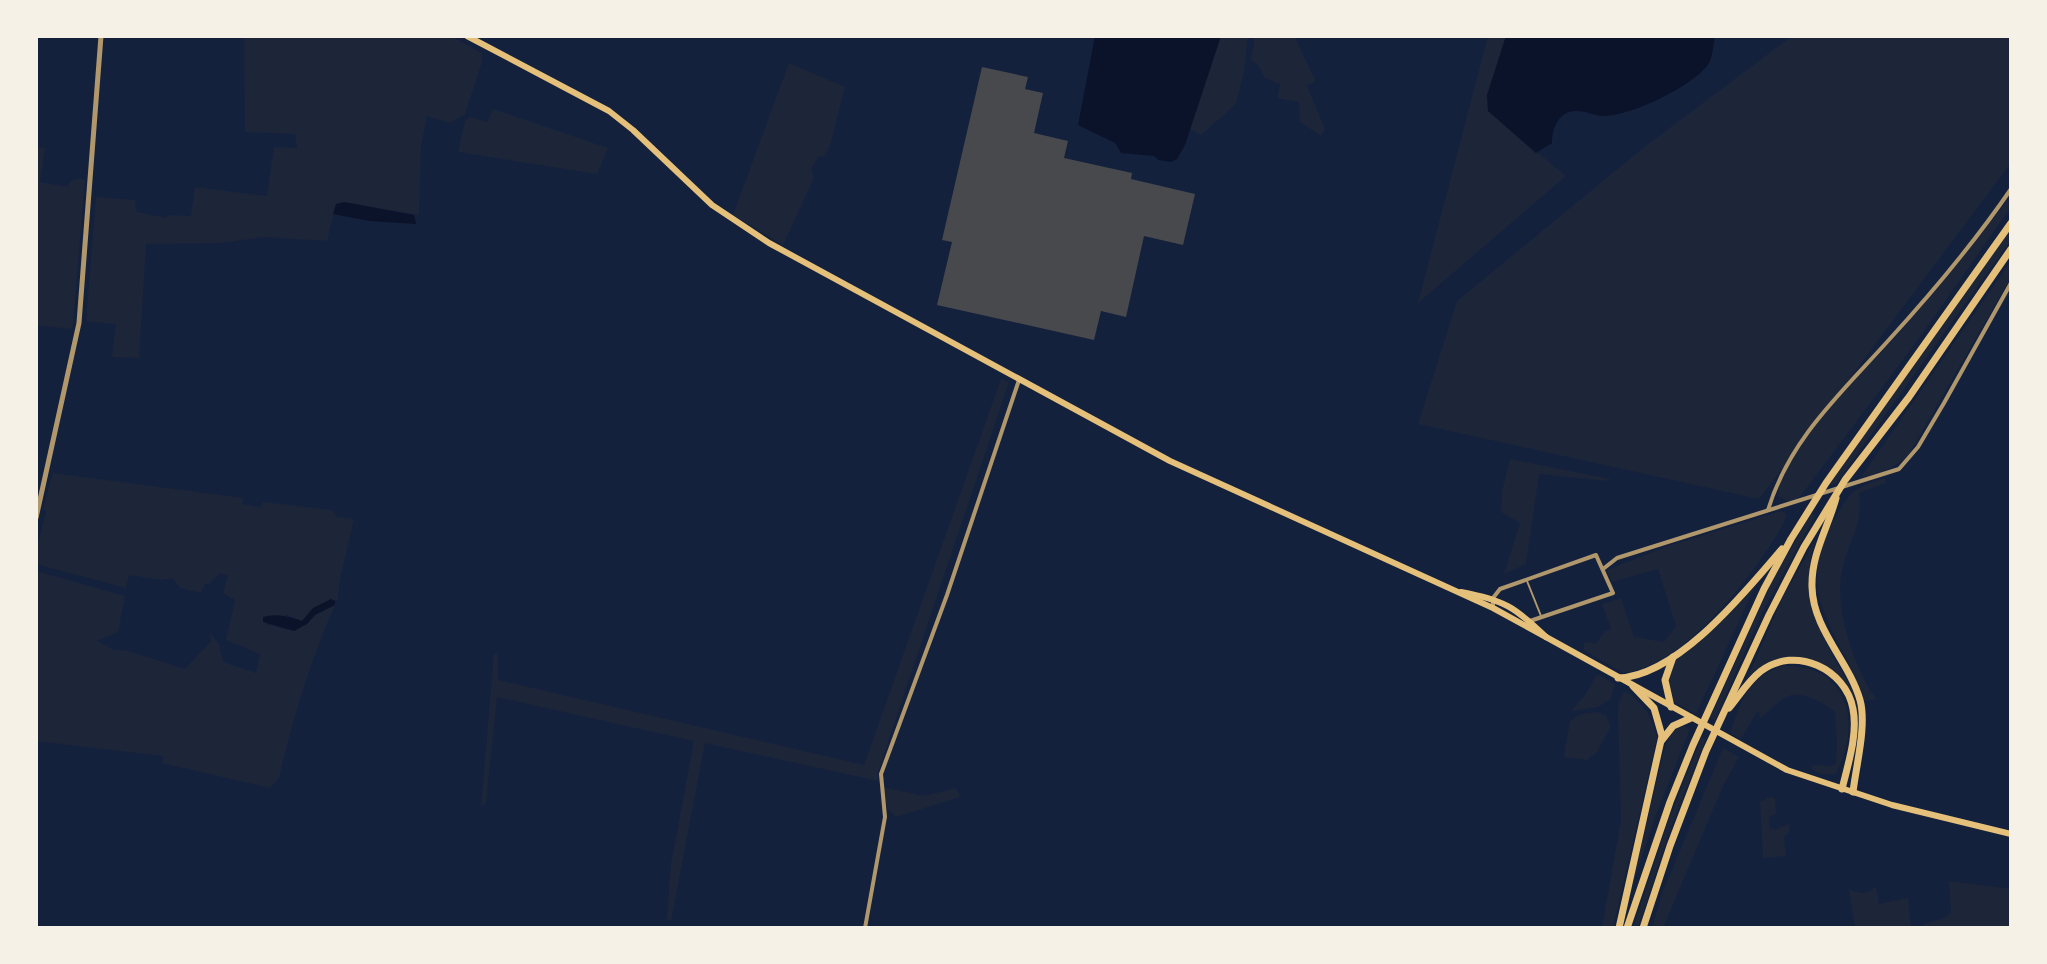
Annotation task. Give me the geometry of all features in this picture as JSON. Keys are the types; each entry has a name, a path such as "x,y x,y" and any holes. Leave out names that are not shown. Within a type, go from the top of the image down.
{"highway":[{"path":"1627,928 1693,745 1764,589 1791,539 1826,483 2011,223"},
{"path":"1643,928 1706,751 1769,615 1821,517 2011,249"},
{"path":"1837,491 1832,513 1818,542 1812,587 1821,624 1861,702 1860,745 1853,792"},
{"path":"1618,678 1644,673 1674,655 1711,626 1791,539"},
{"path":"1671,707 1665,680 1674,655"},
{"path":"1722,716 1763,669 1795,660 1811,662 1825,669 1844,687 1853,711 1852,737 1842,789"},
{"path":"1619,928 1662,741 1660,722 1654,708 1633,686"},
{"path":"1662,741 1673,726 1691,718"}],"main road":[{"path":"467,36 609,111 633,130 695,191 747,230 1170,461 1493,608 1787,770 1892,805 2011,834"},
{"path":"1454,590 1493,598 1516,610 1543,636"}],"street":[{"path":"37,514 79,323 101,36"},
{"path":"1768,510 1774,487 1800,439 1985,227 2011,189"},
{"path":"1603,569 1617,558 1899,469 1908,461 1944,403 2011,283"},
{"path":"865,928 885,817 881,774 947,595 1019,379"},
{"path":"1493,608 1493,598 1500,589 1596,555 1613,593 1530,621"}],"lane":[{"path":"1526,580 1541,617"}],"shaded area":[{"path":"244,36 450,36 482,53 482,62 465,114 450,123 427,116 421,146 419,215 344,202 336,204 327,241 265,237 220,243 146,244 139,358 112,357 116,324 86,321 96,197 135,200 136,212 166,218 167,215 191,216 195,187 267,196 274,147 297,148 295,134 245,132"},
{"path":"1095,36 1221,36 1185,145 1177,159 1171,162 1158,160 1154,156 1121,153 1115,143 1078,125"},
{"path":"1221,36 1248,36 1244,71 1236,104 1201,135 1190,129"},
{"path":"1255,36 1294,36 1316,81 1307,86 1325,129 1321,136 1300,122 1299,102 1277,98 1280,84 1265,78 1258,65 1251,60"},
{"path":"1488,36 1506,36 1487,95 1488,111 1566,176 1418,303"},
{"path":"1506,36 1715,36 1709,63 1688,83 1618,114 1601,116 1569,112 1556,125 1552,143 1536,153 1488,111 1487,95"},
{"path":"1792,36 2011,36 2011,163 1822,415 1901,331 2011,196 2011,207 1920,337 1799,498 1790,502 1779,497 1778,489 1791,457 1759,499 1418,424 1457,301 1643,148"},
{"path":"789,63 845,87 830,146 811,169 814,178 783,245 733,215"},
{"path":"493,109 608,148 597,174 458,152 465,121 470,117 487,122"},
{"path":"36,147 45,148 40,182 68,187 69,182 80,178 85,180 71,329 36,325"},
{"path":"344,202 414,215 416,224 369,221 333,214 336,204"},
{"path":"2011,229 2011,240 1835,485 1829,484"},
{"path":"2011,261 2011,277 1906,459 1881,473 1861,477"},
{"path":"1001,379 1009,382 878,772 878,781 705,743 671,921 667,919 671,864 694,741 497,697 486,803 481,806 494,654 498,652 498,680 864,765"},
{"path":"1510,459 1610,479 1539,474 1526,564 1504,574 1520,523 1501,512"},
{"path":"53,473 243,498 242,504 261,507 263,502 332,510 337,517 354,519 338,600 323,603 302,621 287,615 265,624 294,631 335,605 303,690 279,778 270,788 162,763 163,756 36,741 36,571 125,596 118,632 97,641 114,650 128,651 185,669 211,641 210,633 219,644 223,662 256,673 260,654 226,640 235,600 223,593 228,575 220,573 205,584 201,593 180,588 173,578 161,580 129,575 126,588 36,564 46,512 43,508"},
{"path":"1884,478 1886,483 1859,493 1857,524 1840,585 1843,620 1853,654 1876,699 1865,701 1825,614 1817,571 1822,547 1844,503 1859,488"},
{"path":"1781,511 1787,514 1783,524 1755,568 1715,615 1670,654 1646,667 1623,673 1584,650 1584,642 1596,644 1605,631 1611,629 1602,604 1621,598 1634,637 1664,642 1676,626 1658,569 1612,582 1607,570 1668,546"},
{"path":"1811,514 1815,516 1763,611 1715,720 1710,718 1774,577"},
{"path":"1815,540 1809,574 1812,605 1822,634 1854,694 1858,712 1853,766 1854,703 1821,664 1768,664 1747,679 1782,599"},
{"path":"1759,578 1696,714 1671,700 1668,680 1673,662"},
{"path":"331,599 335,605 294,631 263,622 263,617 273,615 302,621 313,608"},
{"path":"1784,666 1806,668 1823,675 1836,686 1844,701 1848,737 1844,756 1835,774 1821,774 1812,769 1811,765 1832,766 1836,763 1837,738 1835,712 1809,697 1788,696 1760,718 1758,710 1741,739 1730,733 1743,700 1754,683"},
{"path":"1597,674 1615,684 1611,699 1598,707 1571,711 1585,695"},
{"path":"1625,691 1646,711 1657,738 1613,928 1602,928 1621,820 1618,714 1619,701"},
{"path":"1597,712 1605,715 1611,726 1597,752 1587,760 1564,757 1570,721 1581,714"},
{"path":"1683,725 1690,729 1630,892 1664,751 1672,731"},
{"path":"1701,738 1706,739 1670,830 1638,928 1633,928 1666,827"},
{"path":"1723,748 1739,757 1722,788 1663,928 1652,928 1663,891"},
{"path":"882,787 924,796 956,788 960,797 896,817 887,808"},
{"path":"1766,797 1775,798 1776,814 1769,817 1770,828 1775,830 1789,823 1790,831 1784,837 1786,856 1763,858 1760,801"},
{"path":"1949,881 2011,889 2011,928 1922,928 1923,924 1945,918 1951,913"},
{"path":"1876,886 1879,904 1908,898 1911,928 1855,928 1849,889 1863,893"}],"building":[{"path":"982,67 1028,77 1025,89 1043,93 1034,133 1068,141 1064,158 1132,173 1131,179 1195,194 1183,245 1144,236 1126,317 1101,311 1094,340 937,305 952,242 942,240"}]}
